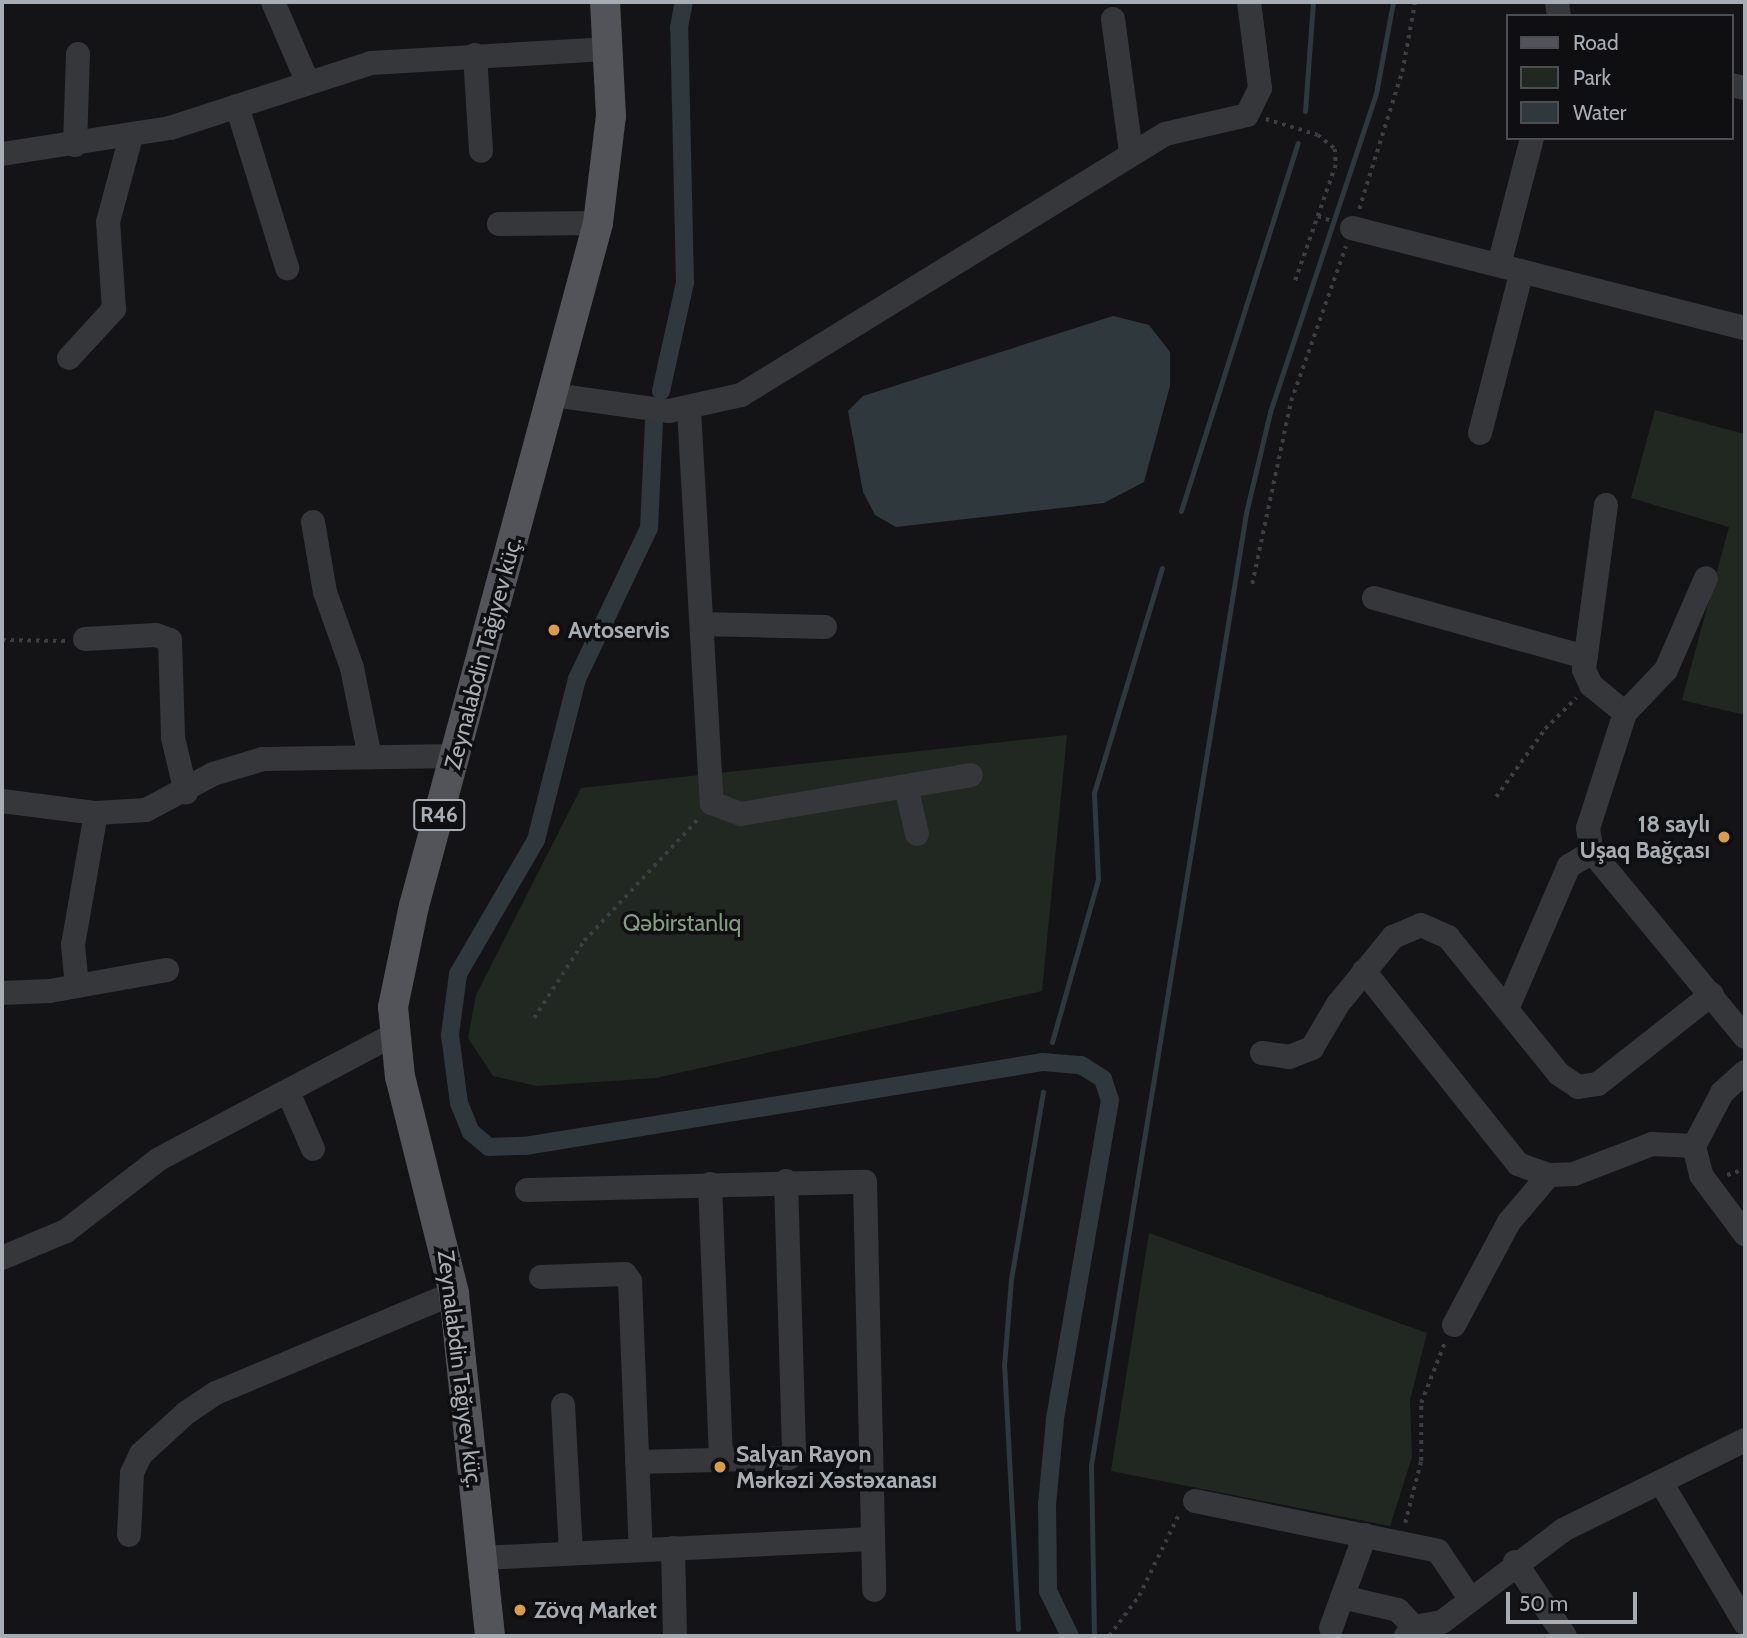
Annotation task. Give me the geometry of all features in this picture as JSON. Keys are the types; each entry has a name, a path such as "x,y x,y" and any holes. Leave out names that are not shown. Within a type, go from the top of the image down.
{"main road":[{"name":"Zeynalabdin Tağıyev küç.","path":"489,1636 454,1293 393,1035 397,975 598,222 610,146 609,49 605,2"}],"street":[{"path":"273,2 308,83"},
{"path":"553,395 689,410 741,395 802,363 1131,153 1189,123 1247,115 1260,88 1249,2"},
{"path":"1113,19 1131,153"},
{"path":"2,154 131,136 237,106 370,63 609,49"},
{"path":"75,145 78,54"},
{"path":"475,55 481,150"},
{"path":"237,106 288,268"},
{"path":"69,358 114,309 108,222 131,136"},
{"path":"1480,433 1532,140"},
{"path":"499,224 598,222"},
{"path":"1352,228 1745,328"},
{"path":"689,410 712,803 741,814 971,775"},
{"path":"1606,505 1582,656 1591,685 1625,713"},
{"path":"313,522 325,593 352,667 370,757"},
{"path":"1706,578 1666,670 1625,713 1588,828 1592,852 1745,1037"},
{"path":"1374,598 1582,656"},
{"path":"702,624 825,626"},
{"path":"85,639 170,640 173,738 186,792"},
{"path":"2,801 96,813 146,810 186,792 236,764 370,757 455,756"},
{"path":"906,786 917,834"},
{"path":"77,986 74,945 96,813"},
{"path":"1507,1009 1569,866 1592,852"},
{"path":"1262,1053 1289,1057 1312,1048 1364,971 1408,929 1437,928 1568,1082 1588,1087 1712,994"},
{"path":"2,993 77,986 167,970"},
{"path":"1364,971 1409,1021 1500,1148 1518,1164 1549,1175 1591,1172 1652,1144 1694,1146"},
{"path":"2,1258 66,1231 159,1159 393,1035"},
{"path":"1745,1072 1722,1093 1694,1146 1701,1175 1745,1234"},
{"path":"288,1092 313,1149"},
{"path":"1454,1325 1509,1222 1549,1175"},
{"path":"527,1190 853,1178 870,1190 874,1590"},
{"path":"637,1462 789,1458 794,1450 786,1181"},
{"path":"710,1184 722,1459"},
{"path":"541,1277 625,1274 630,1281 641,1550"},
{"path":"129,1535 132,1473 141,1454 186,1413 216,1393 454,1293"},
{"path":"563,1405 571,1553"},
{"path":"1342,1597 1398,1610 1410,1632 1443,1629 1469,1597 1515,1562 1745,1440"},
{"path":"1662,1484 1745,1623"},
{"path":"1195,1501 1409,1544 1448,1558 1469,1597"},
{"path":"1331,1628 1365,1535"},
{"path":"482,1558 872,1539"},
{"path":"673,1548 675,1636"},
{"path":"1515,1562 1565,1636"}],"path":[{"path":"1252,584 1291,401 1352,228 1402,72 1415,2"},
{"path":"1247,115 1318,135 1335,149 1336,165 1295,282"},
{"path":"2,640 85,639"},
{"path":"1496,797 1545,729 1591,685"},
{"path":"534,1018 584,941 712,803"},
{"path":"1409,1544 1405,1504 1421,1461 1421,1404 1454,1325"},
{"path":"1109,1636 1139,1596 1181,1509 1195,1501"}],"green space":[{"path":"1655,410 1745,434 1745,715 1682,700 1729,527 1631,498"},
{"name":"Qəbirstanlıq","path":"1067,735 1042,991 656,1078 537,1086 493,1076 468,1038 476,995 581,788"},
{"path":"1149,1233 1427,1333 1410,1400 1412,1457 1390,1526 1111,1471"}],"water":[{"path":"1113,316 1149,325 1170,352 1170,386 1144,482 1104,503 896,527 875,515 863,492 848,411 863,396"}],"waterway":[{"path":"661,391 685,283 679,27 684,2"},
{"path":"1305,111 1313,2"},
{"path":"1094,1636 1091,1465 1246,513 1270,412 1376,93 1393,2"},
{"path":"1181,511 1298,143"},
{"path":"654,422 649,528 577,679 536,840 458,974 450,1035 459,1103 471,1132 489,1147 525,1146 1043,1062 1081,1065 1103,1079 1110,1100 1055,1420 1047,1504 1048,1591 1070,1636"},
{"path":"1052,1042 1098,879 1094,793 1162,568"},
{"path":"1018,1629 1004,1366 1011,1279 1043,1092"}],"place":[{"name":"Avtoservis","path":"554,630"},
{"name":"18 saylı Uşaq Bağçası","path":"1724,837"},
{"name":"Salyan Rayon Mərkəzi Xəstəxanası","path":"720,1467"},
{"name":"Zövq Market","path":"520,1610"}]}
